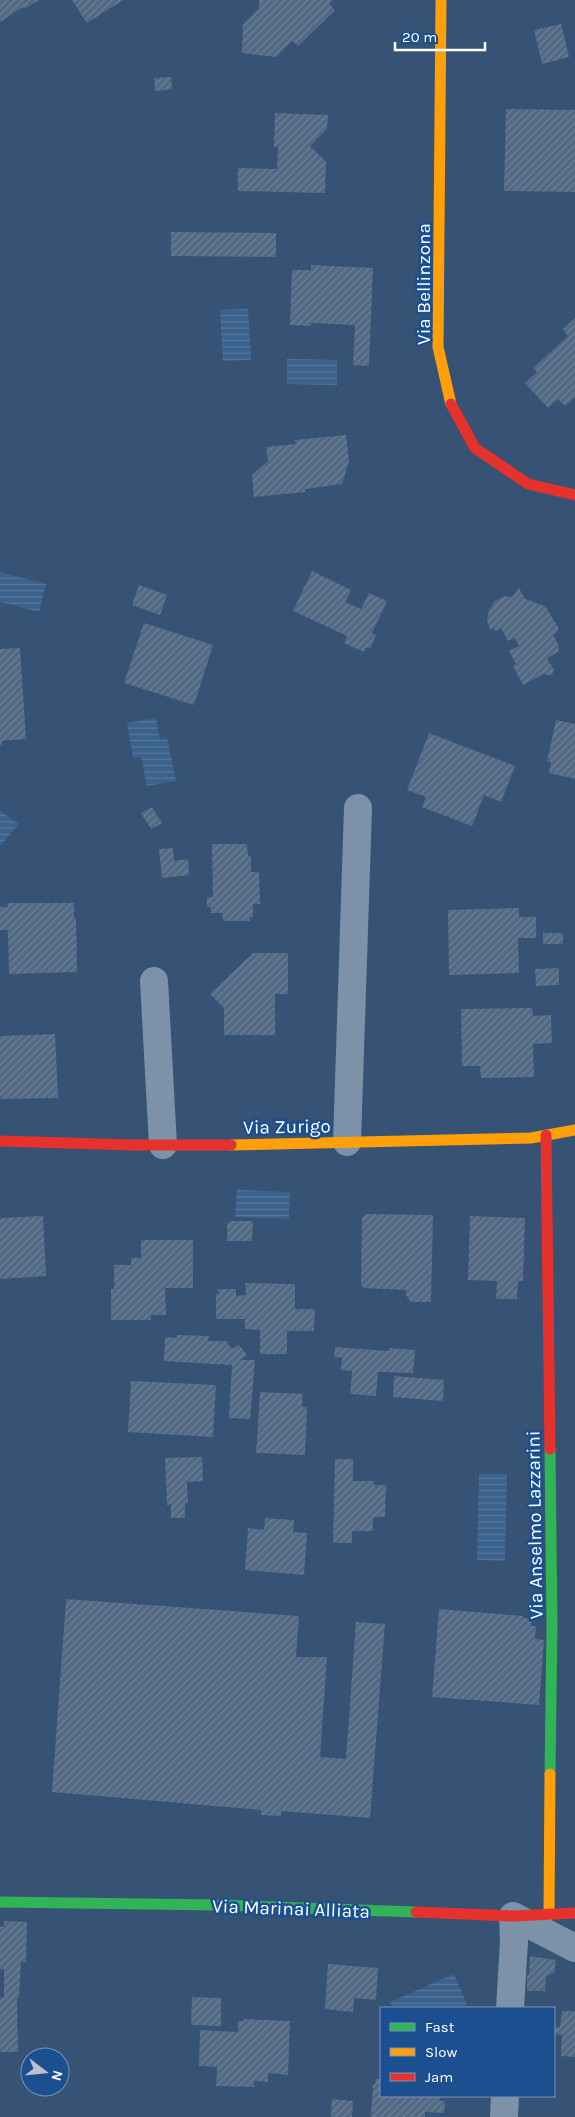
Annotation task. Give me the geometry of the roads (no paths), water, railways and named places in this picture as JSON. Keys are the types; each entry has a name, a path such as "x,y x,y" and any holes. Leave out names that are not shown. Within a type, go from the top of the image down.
{"street":[{"name":"Via Bellinzona","path":"441,0 438,347 452,406 474,448 528,484 575,495"},
{"path":"347,1142 358,808"},
{"path":"154,981 163,1145"},
{"name":"Via Zurigo","path":"0,1141 163,1145 347,1142 531,1138 575,1130"},
{"name":"Via Anselmo Lazzarini","path":"546,1135 552,1626 549,1915"},
{"name":"Via Marinai Alliata","path":"0,1902 217,1905 513,1916 575,1948"},
{"path":"510,2007 514,1942 513,1916 575,1914"},
{"path":"504,2117 505,2097"}],"water":[{"path":"248,309 251,360 223,361 220,310"},
{"path":"287,359 337,360 337,385 287,384"},
{"path":"0,572 46,584 39,612 0,602"},
{"path":"156,718 160,740 167,738 176,781 147,786 141,757 133,758 127,723"},
{"path":"0,811 19,824 0,846"},
{"path":"237,1190 290,1192 289,1219 235,1217"},
{"path":"479,1474 507,1474 505,1561 477,1560"},
{"path":"454,1974 467,2005 461,2007 392,2007 390,2002"}]}
